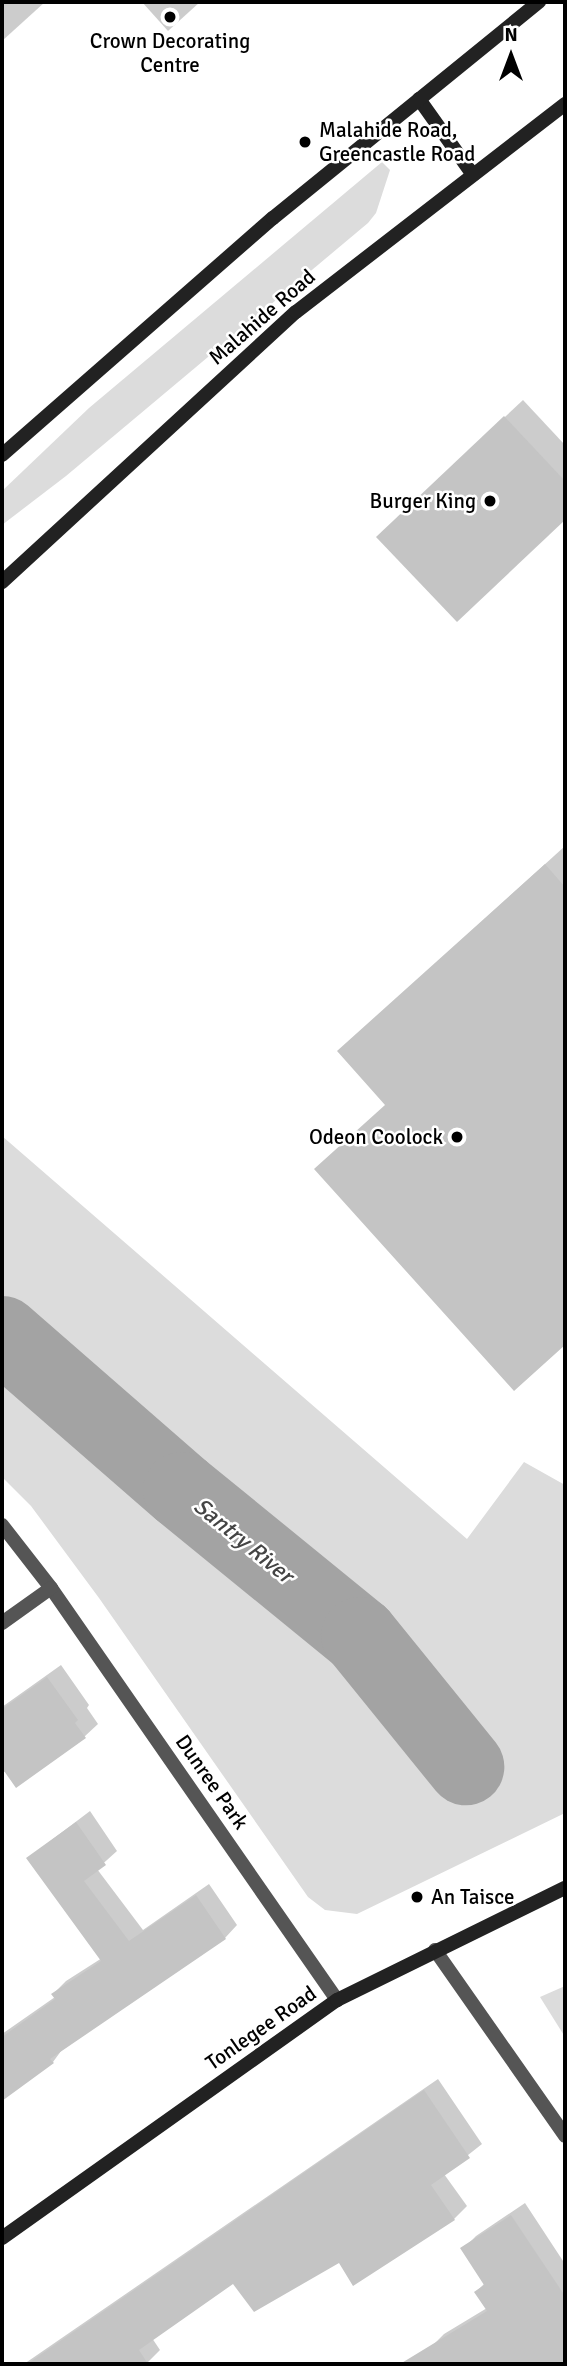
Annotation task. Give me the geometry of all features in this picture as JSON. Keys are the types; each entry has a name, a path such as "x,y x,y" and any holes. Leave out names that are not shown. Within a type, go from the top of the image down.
{"main road":[{"path":"2,455 273,218 539,2"},
{"path":"419,99 473,175"},
{"name":"Malahide Road","path":"2,582 296,312 565,104"},
{"name":"Tonlegee Road","path":"2,2238 337,2000 565,1888"}],"street":[{"name":"Dunree Park","path":"2,1525 51,1588 337,2000"},
{"path":"2,1623 51,1588"},
{"path":"435,1950 565,2136"}],"shaded area":[{"path":"382,162 390,170 376,213 368,223 66,476 2,525 2,491 89,408"},
{"path":"2,1136 467,1539 524,1462 565,1485 565,1813 357,1914 325,1910 308,1897 99,1598 31,1506 2,1477"},
{"path":"565,1986 565,2037 540,1997"}],"building":[{"name":"Burger King","path":"504,416 565,481 565,520 457,622 376,537"},
{"name":"Odeon Coolock","path":"545,864 565,887 565,1345 514,1391 314,1169 385,1105 337,1051"},
{"path":"47,1677 78,1720 75,1723 86,1738 16,1788 2,1768 2,1709"},
{"path":"76,1822 106,1865 84,1881 129,1941 196,1895 226,1939 50,2059 54,2063 2,2101 2,2037 55,1999 51,1994 101,1961 26,1858"},
{"path":"424,2090 470,2158 431,2185 455,2220 353,2286 339,2263 254,2312 233,2284 139,2350 148,2364 27,2364"},
{"path":"511,2215 565,2296 565,2364 400,2364 487,2311 474,2292 484,2285 460,2248"}],"waterway":[{"name":"Santry River","path":"2,1334 181,1490 359,1635 465,1766"}],"place":[{"name":"Crown Decorating Centre","path":"170,17"},
{"name":"Malahide Road, Greencastle Road","path":"305,142"},
{"name":"Burger King","path":"490,501"},
{"name":"Odeon Coolock","path":"457,1137"},
{"name":"An Taisce","path":"417,1897"}]}
